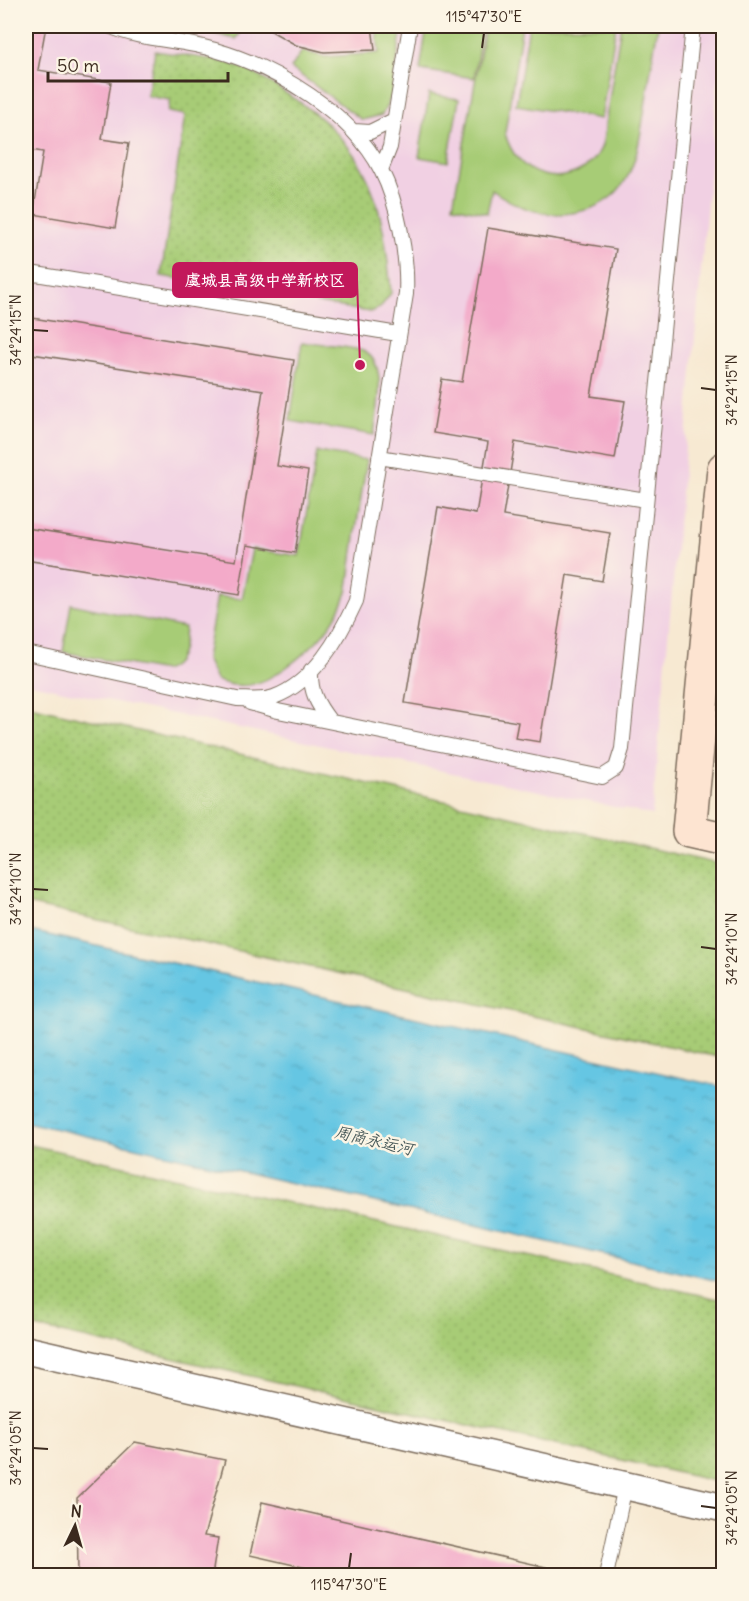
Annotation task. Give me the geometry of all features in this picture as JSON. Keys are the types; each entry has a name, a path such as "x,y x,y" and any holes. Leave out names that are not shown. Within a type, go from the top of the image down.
{"street":[{"path":"723,469 690,831 723,839"},
{"path":"26,1350 723,1508"}],"lane":[{"path":"109,26 126,33 213,49 253,62 291,83 354,131 381,170 404,246 407,271 406,294 356,601 341,633 300,684 272,699 237,699"},
{"path":"381,170 390,147 410,26"},
{"path":"26,653 237,699 278,711 602,777 616,768 622,749 693,26"},
{"path":"354,131 370,132 394,120"},
{"path":"26,278 36,274 398,334"},
{"path":"379,457 646,500"},
{"path":"311,670 310,685 316,703 330,721"},
{"path":"606,1575 625,1486"}],"shaded area":[{"path":"26,26 723,26 652,815 26,683"}],"green space":[{"path":"182,26 245,26 236,39"},
{"path":"376,26 402,26 392,95 382,115 362,120 291,68 302,51 325,57 379,53"},
{"path":"427,26 482,26 474,78 420,70"},
{"path":"485,26 522,26 505,133 518,159 529,169 543,175 560,176 569,175 584,168 597,156 601,148 621,26 658,26 639,143 628,175 620,188 608,200 592,208 572,213 550,214 520,206 492,190 487,213 453,206"},
{"path":"529,26 616,26 601,119 516,105"},
{"path":"155,51 219,61 244,68 289,95 317,115 338,135 368,179 377,204 388,260 391,293 380,308 370,312 161,276 185,115 168,112 170,100 147,96"},
{"path":"429,94 459,99 448,162 419,157"},
{"path":"302,342 357,349 371,357 379,377 379,402 374,435 290,421"},
{"path":"317,452 367,460 349,582 343,604 330,625 313,645 276,675 243,686 216,680 206,659 217,596 242,599 252,549 299,556"},
{"path":"71,604 185,628 183,648 179,659 171,668 164,671 63,652"},
{"path":"26,705 723,865 723,1058 26,904"},
{"path":"26,1144 723,1300 723,1483 26,1325"}],"water":[{"name":"周商永运河","path":"26,930 723,1087 723,1282 26,1122"}],"building":[{"path":"26,26 46,26 38,70 111,82 102,139 129,143 115,228 33,214 43,152 26,149"},
{"path":"262,26 372,26 375,50 324,52 296,45"},
{"path":"488,228 616,249 591,396 625,401 615,459 515,442 503,516 610,533 602,581 567,575 540,742 515,738 518,722 405,703 438,507 476,514 488,442 433,433 442,379 462,382"},
{"path":"26,317 294,360 277,466 308,471 295,553 247,545 239,595 26,560 26,528 236,561 263,390 26,353"},
{"path":"135,1442 225,1460 204,1536 218,1538 212,1576 78,1576 77,1498"},
{"path":"262,1502 546,1567 544,1576 342,1576 250,1555"}],"place":[{"name":"虞城县高级中学新校区","path":"360,365"}]}
